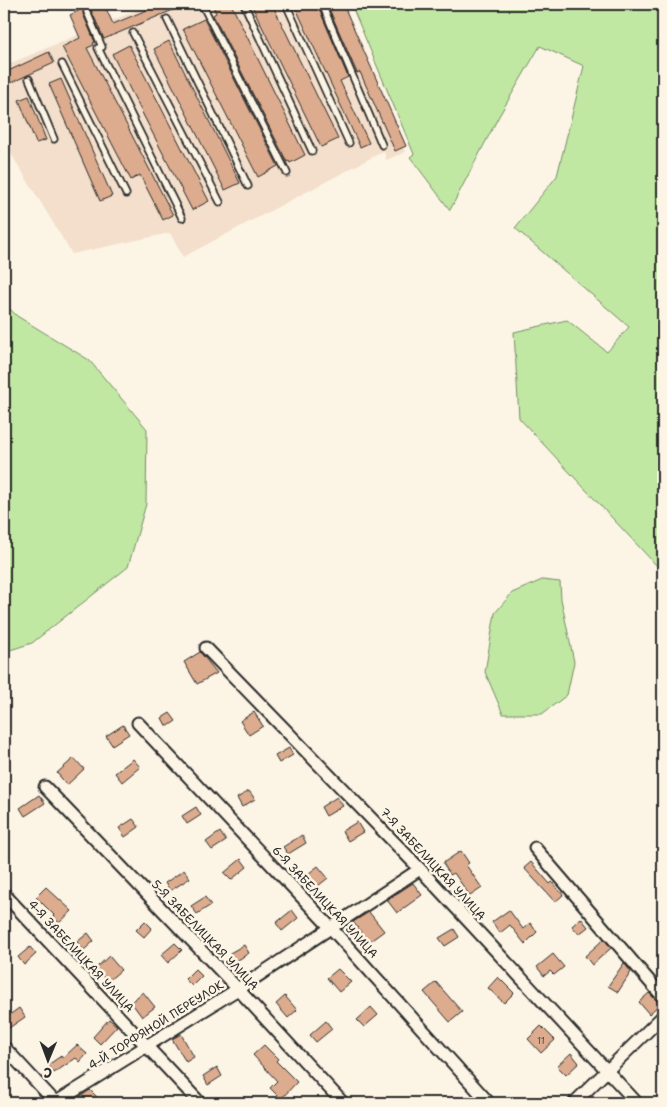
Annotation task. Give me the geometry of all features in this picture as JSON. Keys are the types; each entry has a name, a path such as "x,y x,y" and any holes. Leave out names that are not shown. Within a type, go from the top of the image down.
{"street":[{"name":"7-Я ЗАБЕЛИЦКАЯ УЛИЦА","path":"206,648 420,869 636,1103"},
{"name":"6-Я ЗАБЕЛИЦКАЯ УЛИЦА","path":"138,723 331,928 490,1103"},
{"name":"5-Я ЗАБЕЛИЦКАЯ УЛИЦА","path":"44,788 238,989 343,1103"},
{"path":"534,848 663,997"},
{"name":"4-Й ТОРФЯНОЙ ПЕРЕУЛОК","path":"56,1103 148,1047 420,869"},
{"name":"4-Я ЗАБЕЛИЦКАЯ УЛИЦА","path":"4,894 200,1103"},
{"path":"574,1103 663,1016"},
{"path":"4,1047 56,1103"}],"lane":[{"path":"202,4 287,174"},
{"path":"244,4 312,151"},
{"path":"286,4 349,143"},
{"path":"322,4 382,145"},
{"path":"87,12 100,48 182,218"},
{"path":"167,19 248,186"},
{"path":"133,34 220,202"},
{"path":"62,64 126,194"},
{"path":"30,78 54,139"}],"shaded area":[{"path":"151,4 343,4 405,152 386,160 384,151 183,257 170,233 72,254 4,142 4,66"}],"green space":[{"path":"351,4 406,4 406,9 420,4 663,4 663,559 656,565 519,418 514,332 567,320 607,352 629,327 515,228 557,176 584,66 540,46 499,116 450,210 410,157 414,154"},
{"path":"4,303 17,316 89,360 147,429 146,504 128,567 32,643 4,652"},
{"path":"542,580 560,582 561,599 574,662 567,695 542,714 503,714 485,672 495,613 512,593"}],"building":[{"path":"94,4 104,4 113,24 161,4 187,4 104,39 91,10 86,7"},
{"path":"212,4 231,4 305,155 290,163 289,161 287,162 213,15 216,13"},
{"path":"251,4 272,4 338,139 321,147"},
{"path":"294,4 317,4 348,77 340,81 369,143 360,147"},
{"path":"327,4 343,4 406,146 395,151 360,72 357,73"},
{"path":"84,8 83,14 95,42 93,43 94,45 87,48 173,215 163,220 140,175 131,180 62,47 80,38 70,15"},
{"path":"204,19 278,166 258,177 183,29"},
{"path":"169,41 240,183 225,190 154,49"},
{"path":"129,45 209,201 192,210 112,54"},
{"path":"49,52 54,63 4,86 4,73"},
{"path":"61,79 112,196 100,201 49,84"},
{"path":"29,96 46,140 36,143 19,100"},
{"path":"200,652 217,673 197,684 184,662"},
{"path":"254,712 263,726 249,735 240,721"},
{"path":"170,713 176,721 167,727 162,718"},
{"path":"123,725 129,734 112,745 106,736"},
{"path":"289,748 293,755 279,763 275,756"},
{"path":"74,758 84,769 67,785 57,773"},
{"path":"133,759 140,767 122,782 115,773"},
{"path":"249,791 255,799 242,807 237,798"},
{"path":"39,795 45,803 25,816 20,808"},
{"path":"337,797 343,806 326,816 321,807"},
{"path":"196,807 201,815 187,824 182,816"},
{"path":"133,819 139,827 125,837 119,828"},
{"path":"357,822 363,832 348,841 342,831"},
{"path":"220,832 226,841 212,850 206,842"},
{"path":"302,835 306,843 288,854 283,847"},
{"path":"461,851 469,863 466,865 482,888 470,896 454,873 450,875 443,863"},
{"path":"241,859 247,867 231,880 224,873"},
{"path":"531,862 550,884 552,882 563,895 555,902 524,868"},
{"path":"318,866 328,878 313,890 303,878"},
{"path":"184,870 190,878 170,891 165,883"},
{"path":"413,883 422,895 397,913 387,900"},
{"path":"46,887 72,911 59,923 54,915 36,897"},
{"path":"205,897 211,905 197,914 191,906"},
{"path":"292,910 298,918 282,931 276,923"},
{"path":"509,910 523,929 530,923 537,932 525,944 510,925 500,933 492,922"},
{"path":"369,912 384,931 369,942 353,922"},
{"path":"581,918 588,927 579,934 572,926"},
{"path":"145,921 152,928 144,937 136,930"},
{"path":"454,929 459,937 445,946 439,938"},
{"path":"88,933 94,941 84,950 77,942"},
{"path":"604,939 611,948 592,965 585,956"},
{"path":"175,943 182,950 168,963 161,955"},
{"path":"244,945 249,953 235,962 230,953"},
{"path":"30,947 36,954 24,965 18,957"},
{"path":"553,954 564,967 554,975 550,971 544,976 537,967"},
{"path":"109,956 121,970 107,982 96,968"},
{"path":"624,963 631,972 618,992 608,986"},
{"path":"195,969 202,976 192,986 185,979"},
{"path":"338,969 351,982 339,992 327,978"},
{"path":"498,977 514,993 504,1003 488,988"},
{"path":"436,982 462,1012 450,1022 424,992"},
{"path":"143,992 155,1007 142,1017 131,1002"},
{"path":"649,993 660,1004 649,1014 639,1002"},
{"path":"285,996 297,1010 288,1018 276,1004"},
{"path":"371,1007 378,1015 364,1027 357,1020"},
{"path":"19,1008 25,1017 9,1028 4,1019"},
{"path":"109,1019 117,1026 100,1044 93,1037"},
{"path":"326,1021 332,1029 316,1042 310,1035"},
{"path":"541,1026 555,1040 541,1053 528,1039"},
{"path":"181,1034 194,1057 186,1062 172,1039"},
{"path":"77,1045 87,1054 80,1062 76,1058 54,1073 48,1065 61,1056 63,1058"},
{"path":"264,1045 278,1059 276,1061 297,1082 281,1099 270,1088 277,1081 253,1055"},
{"path":"571,1053 579,1063 566,1075 557,1066"},
{"path":"217,1067 222,1076 208,1085 203,1076"},
{"path":"90,1090 99,1099 95,1103 74,1103 81,1096"}]}
